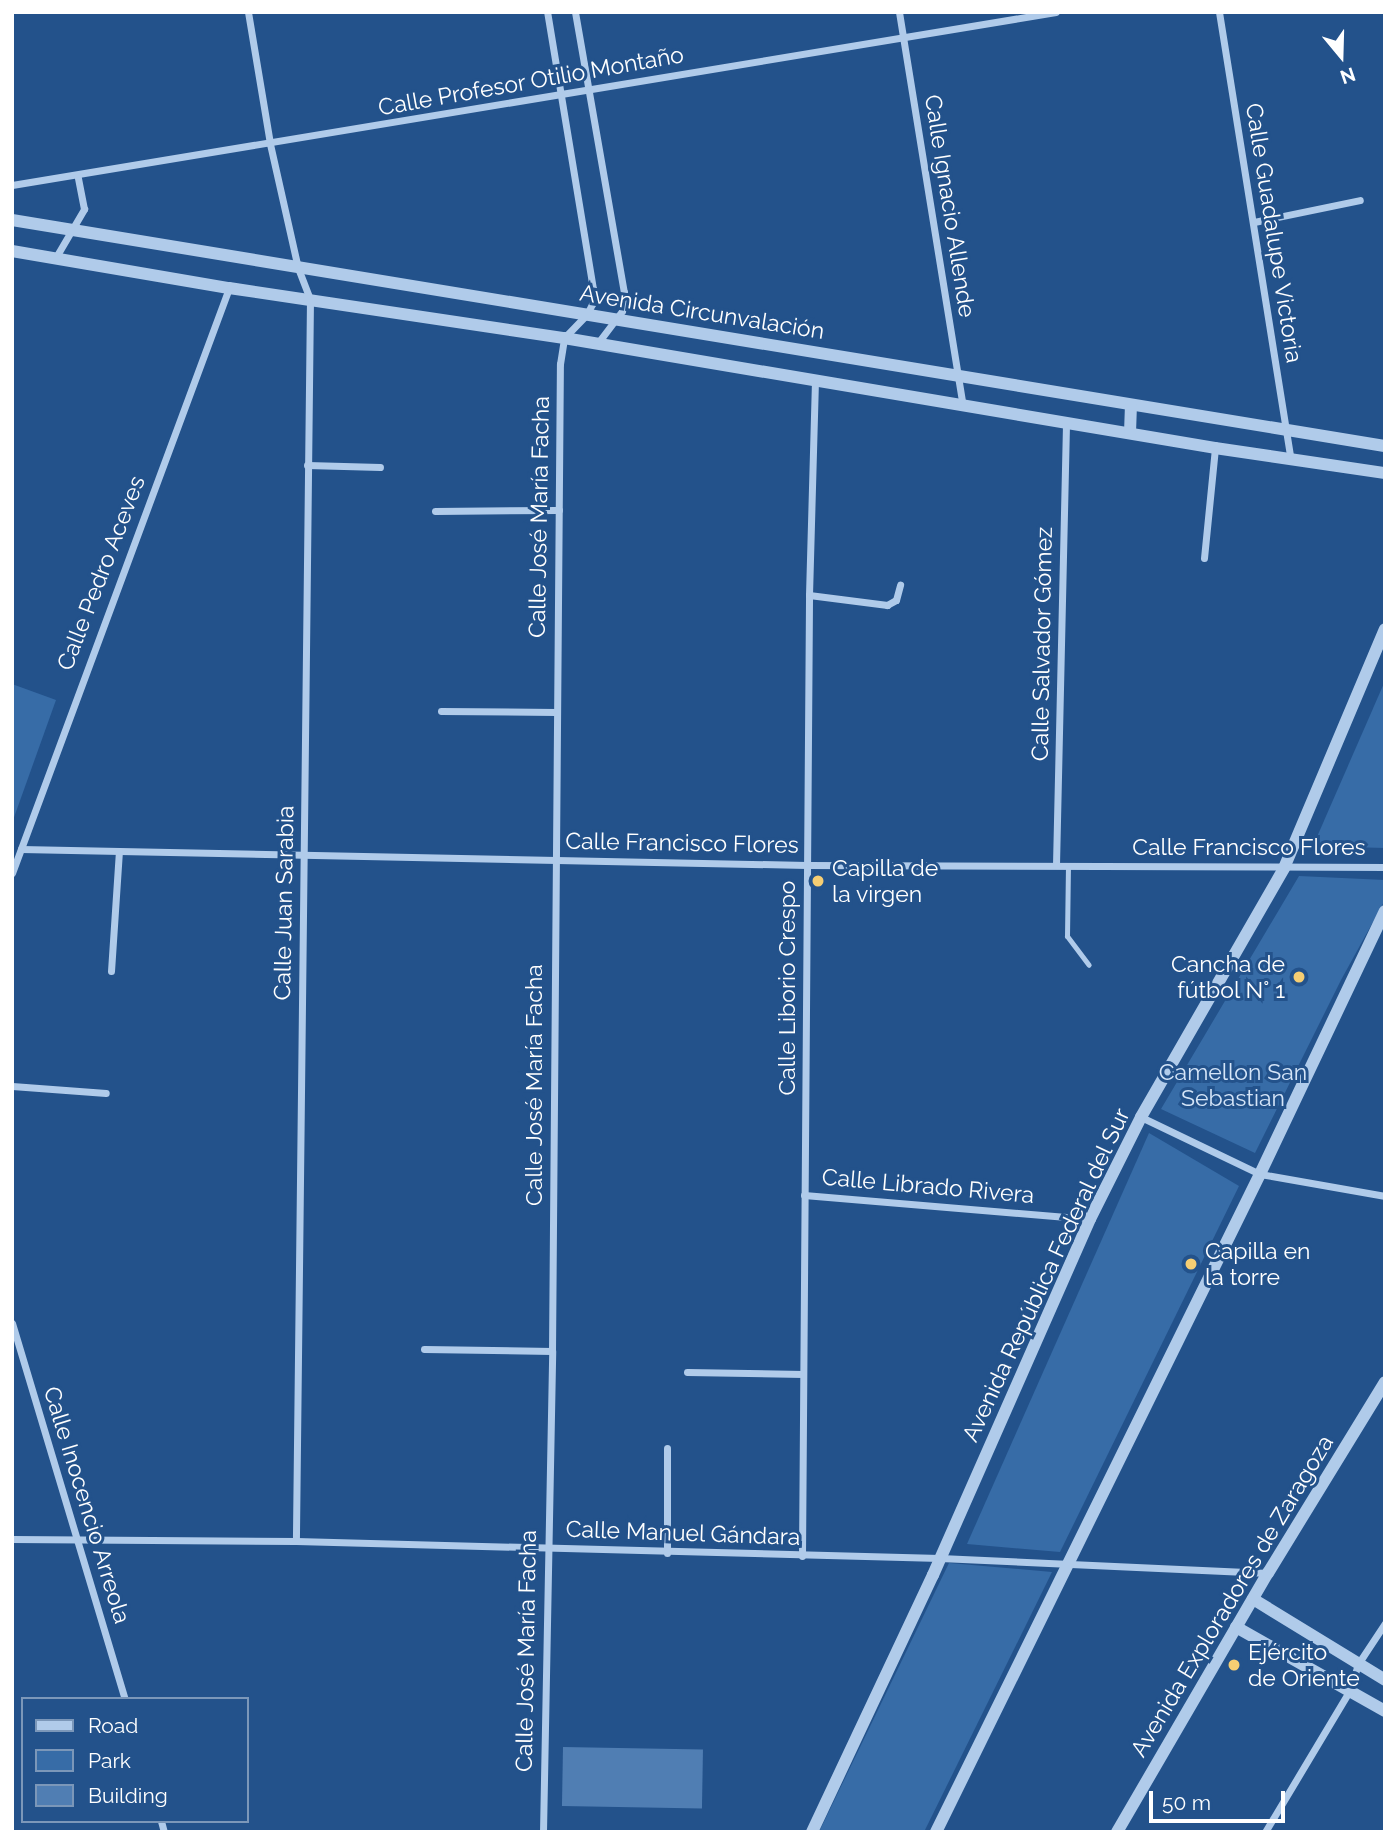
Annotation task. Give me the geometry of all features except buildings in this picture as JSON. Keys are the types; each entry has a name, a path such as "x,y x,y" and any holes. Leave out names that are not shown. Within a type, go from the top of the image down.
{"street":[{"name":"Calle Juan Sarabia","path":"248,12 270,144 298,268 310,299 296,1541"},
{"path":"547,12 593,289 592,304 587,314 564,338"},
{"path":"575,12 624,292 622,311 598,343"},
{"name":"Calle Ignacio Allende","path":"899,12 963,405"},
{"name":"Calle Profesor Otilio Montaño","path":"12,185 78,177 1056,12"},
{"name":"Calle Guadalupe Victoria","path":"1219,12 1290,460"},
{"path":"56,257 84,209 78,177"},
{"path":"1254,222 1360,200"},
{"name":"Avenida Circunvalación","path":"12,220 1385,446"},
{"name":"Avenida Circunvalación","path":"12,251 229,288 598,343 1066,424 1385,473"},
{"name":"Calle Pedro Aceves","path":"12,873 229,288"},
{"name":"Calle José María Facha","path":"542,1832 552,1351 560,364 564,338"},
{"name":"Calle Liborio Crespo","path":"802,1556 809,595 815,379"},
{"path":"1130,433 1131,405"},
{"name":"Calle Salvador Gómez","path":"1056,865 1066,424"},
{"path":"1204,558 1215,448"},
{"path":"307,465 380,467"},
{"path":"435,511 559,510"},
{"path":"809,595 887,605 896,600 900,585"},
{"name":"Avenida República Federal del Sur","path":"812,1832 940,1558 1090,1219 1141,1118 1284,867 1385,629"},
{"path":"441,711 556,712"},
{"name":"Calle Francisco Flores","path":"21,849 555,861 1385,867"},
{"path":"111,971 119,851"},
{"path":"936,1832 1385,911"},
{"path":"12,1086 106,1093"},
{"path":"1141,1118 1259,1174 1385,1196"},
{"name":"Calle Librado Rivera","path":"804,1195 1090,1219"},
{"name":"Calle Inocencio Arreola","path":"12,1323 124,1697"},
{"path":"424,1349 552,1351"},
{"path":"687,1372 803,1374"},
{"name":"Avenida Exploradores de Zaragoza","path":"1117,1832 1268,1573 1385,1382"},
{"path":"667,1448 667,1553"},
{"name":"Calle Manuel Gándara","path":"12,1539 296,1541 667,1553 940,1558 1067,1566 1268,1573"},
{"path":"1253,1600 1385,1680"},
{"path":"1265,1832 1350,1690 1358,1664 1385,1623"},
{"path":"1236,1627 1385,1711"}],"lane":[{"path":"1068,865 1067,936 1089,965"}],"green space":[{"path":"1385,681 1385,848 1313,846"},
{"path":"12,684 56,700 12,823"},
{"name":"Camellon San Sebastian","path":"1299,876 1385,880 1385,900 1341,980 1255,1153 1161,1109"},
{"path":"1149,1133 1239,1186 1060,1552 967,1544"},
{"path":"949,1563 1052,1572 924,1832 819,1832"}],"place":[{"name":"Capilla de la virgen","path":"818,881"},
{"name":"Cancha de fútbol N° 1","path":"1299,977"},
{"name":"Capilla en la torre","path":"1191,1264"},
{"name":"Ejército de Oriente","path":"1234,1665"}]}
